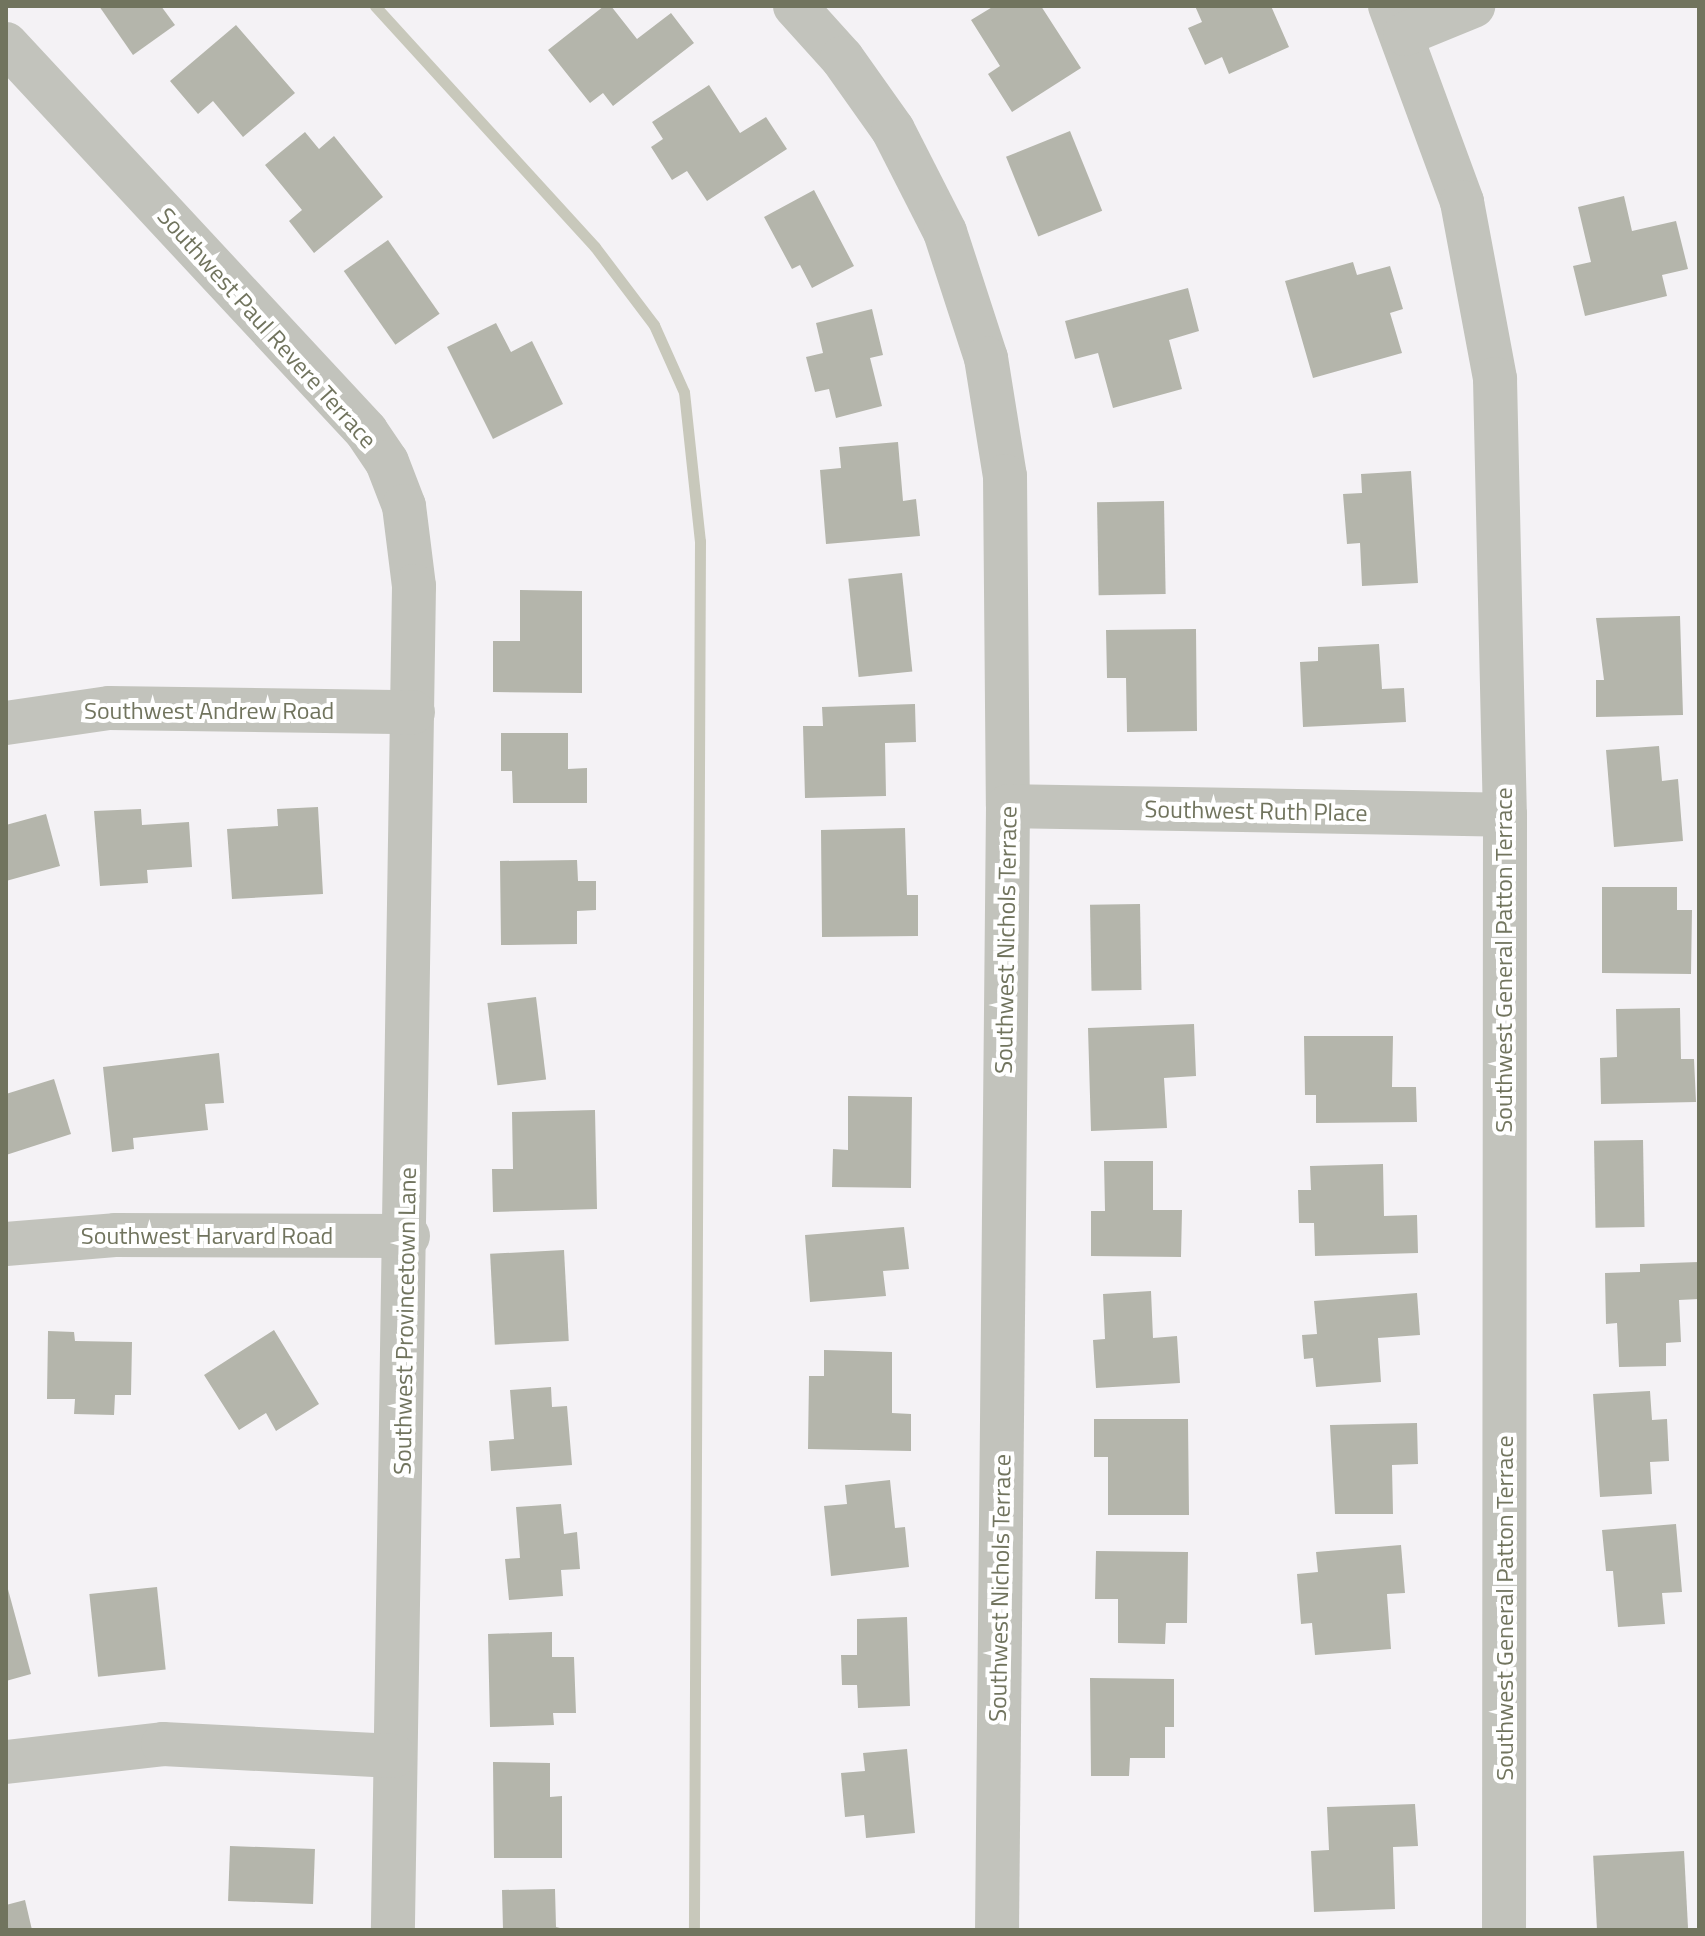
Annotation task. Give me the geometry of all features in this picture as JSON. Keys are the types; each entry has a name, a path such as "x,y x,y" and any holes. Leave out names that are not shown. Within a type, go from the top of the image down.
{"street":[{"name":"Southwest Nichols Terrace","path":"795,6 842,58 893,130 945,232 986,358 1005,476 1008,806 997,1930"},
{"path":"1398,20 1473,6"},
{"name":"Southwest General Patton Terrace","path":"1398,20 1462,202 1495,379 1505,815 1504,1930"},
{"name":"Southwest Paul Revere Terrace","path":"6,44 366,431 387,462 410,540 413,712"},
{"name":"Southwest Andrew Road","path":"6,723 109,708 413,712"},
{"name":"Southwest Provincetown Lane","path":"393,1930 394,1756 408,1236 413,712"},
{"name":"Southwest Ruth Place","path":"1008,806 1505,815"},
{"name":"Southwest Harvard Road","path":"6,1244 115,1235 408,1236"},
{"path":"6,1762 163,1744 394,1756"}],"building":[{"path":"99,6 161,6 175,25 133,55"},
{"path":"604,6 611,6 637,39 671,13 694,43 613,106 603,93 590,103 548,50"},
{"path":"994,6 1041,6 1081,68 1012,112 988,74 1000,66 971,20"},
{"path":"1195,6 1271,6 1289,47 1229,74 1222,57 1205,65 1188,28 1202,22"},
{"path":"236,25 295,93 243,137 213,101 198,114 170,81"},
{"path":"709,85 740,133 766,117 787,149 707,201 687,171 672,180 651,147 663,139 652,122"},
{"path":"1070,131 1102,211 1038,237 1006,157"},
{"path":"305,132 319,149 334,136 383,197 314,253 289,221 302,210 265,165"},
{"path":"814,190 854,266 812,288 800,265 792,269 764,217"},
{"path":"1624,196 1632,231 1676,221 1688,269 1662,275 1667,296 1585,316 1573,266 1591,262 1578,207"},
{"path":"388,240 440,314 395,345 344,271"},
{"path":"1353,262 1357,275 1390,266 1403,309 1390,313 1402,353 1313,378 1285,281"},
{"path":"1188,288 1199,331 1169,340 1182,389 1113,408 1098,353 1075,359 1065,321"},
{"path":"872,309 883,355 870,358 882,406 836,418 829,389 815,392 806,357 823,353 816,323"},
{"path":"496,323 511,352 532,341 563,404 493,439 447,347"},
{"path":"898,442 903,501 916,499 920,536 826,544 820,470 841,468 839,447"},
{"path":"1411,471 1418,583 1362,586 1360,543 1347,544 1343,494 1362,493 1361,474"},
{"path":"1164,501 1166,594 1099,595 1097,502"},
{"path":"902,573 912,671 859,677 848,579"},
{"path":"520,590 582,591 582,693 493,692 493,641 520,641"},
{"path":"1680,616 1683,715 1596,717 1596,680 1604,680 1596,618"},
{"path":"1196,629 1197,731 1127,732 1126,678 1107,678 1106,630"},
{"path":"1379,644 1382,689 1404,688 1406,722 1303,727 1300,662 1318,661 1318,647"},
{"path":"915,704 916,742 885,743 886,796 805,798 803,726 823,726 822,707"},
{"path":"501,733 568,733 568,769 587,768 587,803 513,803 512,771 501,771"},
{"path":"1659,746 1662,781 1678,779 1683,841 1614,847 1606,750"},
{"path":"318,807 323,894 232,899 227,829 278,826 277,809"},
{"path":"141,809 142,825 189,822 192,867 147,870 148,883 100,886 94,811"},
{"path":"46,814 60,866 6,881 6,825"},
{"path":"905,828 907,895 918,895 918,936 822,937 821,830"},
{"path":"577,860 578,881 596,881 596,910 577,911 577,944 501,945 500,861"},
{"path":"1602,887 1677,887 1677,910 1692,910 1691,974 1602,973"},
{"path":"1140,904 1142,990 1092,991 1090,905"},
{"path":"536,997 546,1079 497,1085 487,1003"},
{"path":"1680,1008 1681,1059 1694,1059 1696,1102 1601,1104 1600,1058 1617,1057 1616,1009"},
{"path":"1194,1024 1196,1076 1164,1078 1167,1128 1091,1131 1088,1028"},
{"path":"1304,1036 1393,1036 1392,1087 1416,1087 1417,1122 1316,1123 1316,1095 1305,1095"},
{"path":"219,1053 224,1103 205,1104 208,1130 133,1138 134,1149 112,1152 103,1067"},
{"path":"54,1079 71,1134 6,1155 6,1094"},
{"path":"848,1096 912,1097 911,1188 832,1187 833,1149 848,1150"},
{"path":"595,1110 597,1209 493,1212 492,1169 513,1169 512,1112"},
{"path":"1643,1140 1645,1227 1596,1228 1594,1141"},
{"path":"1104,1161 1153,1161 1153,1210 1182,1210 1181,1257 1091,1256 1091,1211 1105,1211"},
{"path":"1383,1164 1384,1216 1417,1215 1418,1253 1315,1256 1314,1223 1299,1223 1298,1190 1311,1190 1310,1166"},
{"path":"904,1227 909,1269 883,1271 886,1296 810,1302 805,1235"},
{"path":"564,1250 569,1341 495,1345 490,1254"},
{"path":"1699,1262 1699,1299 1679,1300 1681,1342 1666,1343 1666,1366 1619,1367 1617,1323 1606,1324 1605,1273 1640,1272 1640,1264"},
{"path":"1151,1291 1153,1338 1177,1336 1180,1383 1096,1388 1093,1340 1105,1339 1103,1294"},
{"path":"1417,1293 1420,1335 1378,1338 1381,1382 1316,1387 1313,1358 1304,1359 1302,1335 1317,1334 1314,1301"},
{"path":"274,1330 319,1404 276,1431 266,1413 239,1430 204,1375"},
{"path":"48,1331 74,1332 75,1341 132,1342 131,1395 115,1395 114,1415 74,1414 75,1399 47,1399"},
{"path":"824,1350 892,1352 892,1413 911,1414 911,1451 808,1449 809,1376 824,1376"},
{"path":"551,1387 552,1407 567,1406 572,1465 491,1471 489,1441 514,1439 510,1390"},
{"path":"1650,1391 1652,1420 1667,1419 1669,1461 1650,1462 1652,1494 1600,1497 1593,1394"},
{"path":"1094,1419 1188,1419 1189,1515 1108,1515 1108,1457 1094,1457"},
{"path":"1417,1423 1418,1464 1392,1465 1393,1514 1335,1514 1330,1425"},
{"path":"890,1480 895,1528 905,1527 909,1567 831,1576 824,1506 847,1504 845,1485"},
{"path":"561,1504 564,1534 577,1532 580,1569 561,1570 563,1596 509,1600 505,1559 520,1558 516,1507"},
{"path":"1676,1524 1682,1592 1662,1593 1665,1624 1618,1627 1613,1571 1606,1571 1602,1530"},
{"path":"1401,1545 1405,1593 1387,1594 1391,1649 1315,1655 1312,1623 1301,1624 1297,1574 1318,1572 1316,1552"},
{"path":"1096,1551 1188,1552 1187,1623 1166,1623 1165,1644 1118,1643 1118,1599 1095,1599"},
{"path":"6,1582 31,1674 6,1681"},
{"path":"157,1587 166,1670 98,1677 89,1594"},
{"path":"907,1617 910,1706 858,1708 857,1685 842,1685 841,1655 857,1655 857,1619"},
{"path":"552,1632 552,1657 574,1657 576,1713 553,1713 554,1725 490,1727 488,1634"},
{"path":"1090,1678 1174,1679 1174,1727 1165,1727 1165,1758 1130,1758 1129,1776 1091,1776"},
{"path":"907,1749 915,1833 866,1838 864,1815 845,1817 841,1773 865,1771 863,1753"},
{"path":"493,1762 550,1763 550,1797 562,1796 562,1858 494,1858"},
{"path":"1415,1804 1418,1846 1393,1847 1395,1909 1314,1912 1311,1851 1329,1850 1327,1807"},
{"path":"230,1846 315,1849 313,1904 228,1901"},
{"path":"1684,1851 1688,1930 1597,1930 1593,1856"},
{"path":"555,1889 556,1927 568,1930 503,1930 502,1890"},
{"path":"25,1900 32,1930 6,1930 6,1905"}],"waterway":[{"path":"375,6 595,247 654,325 684,392 700,541 694,1930"}]}
